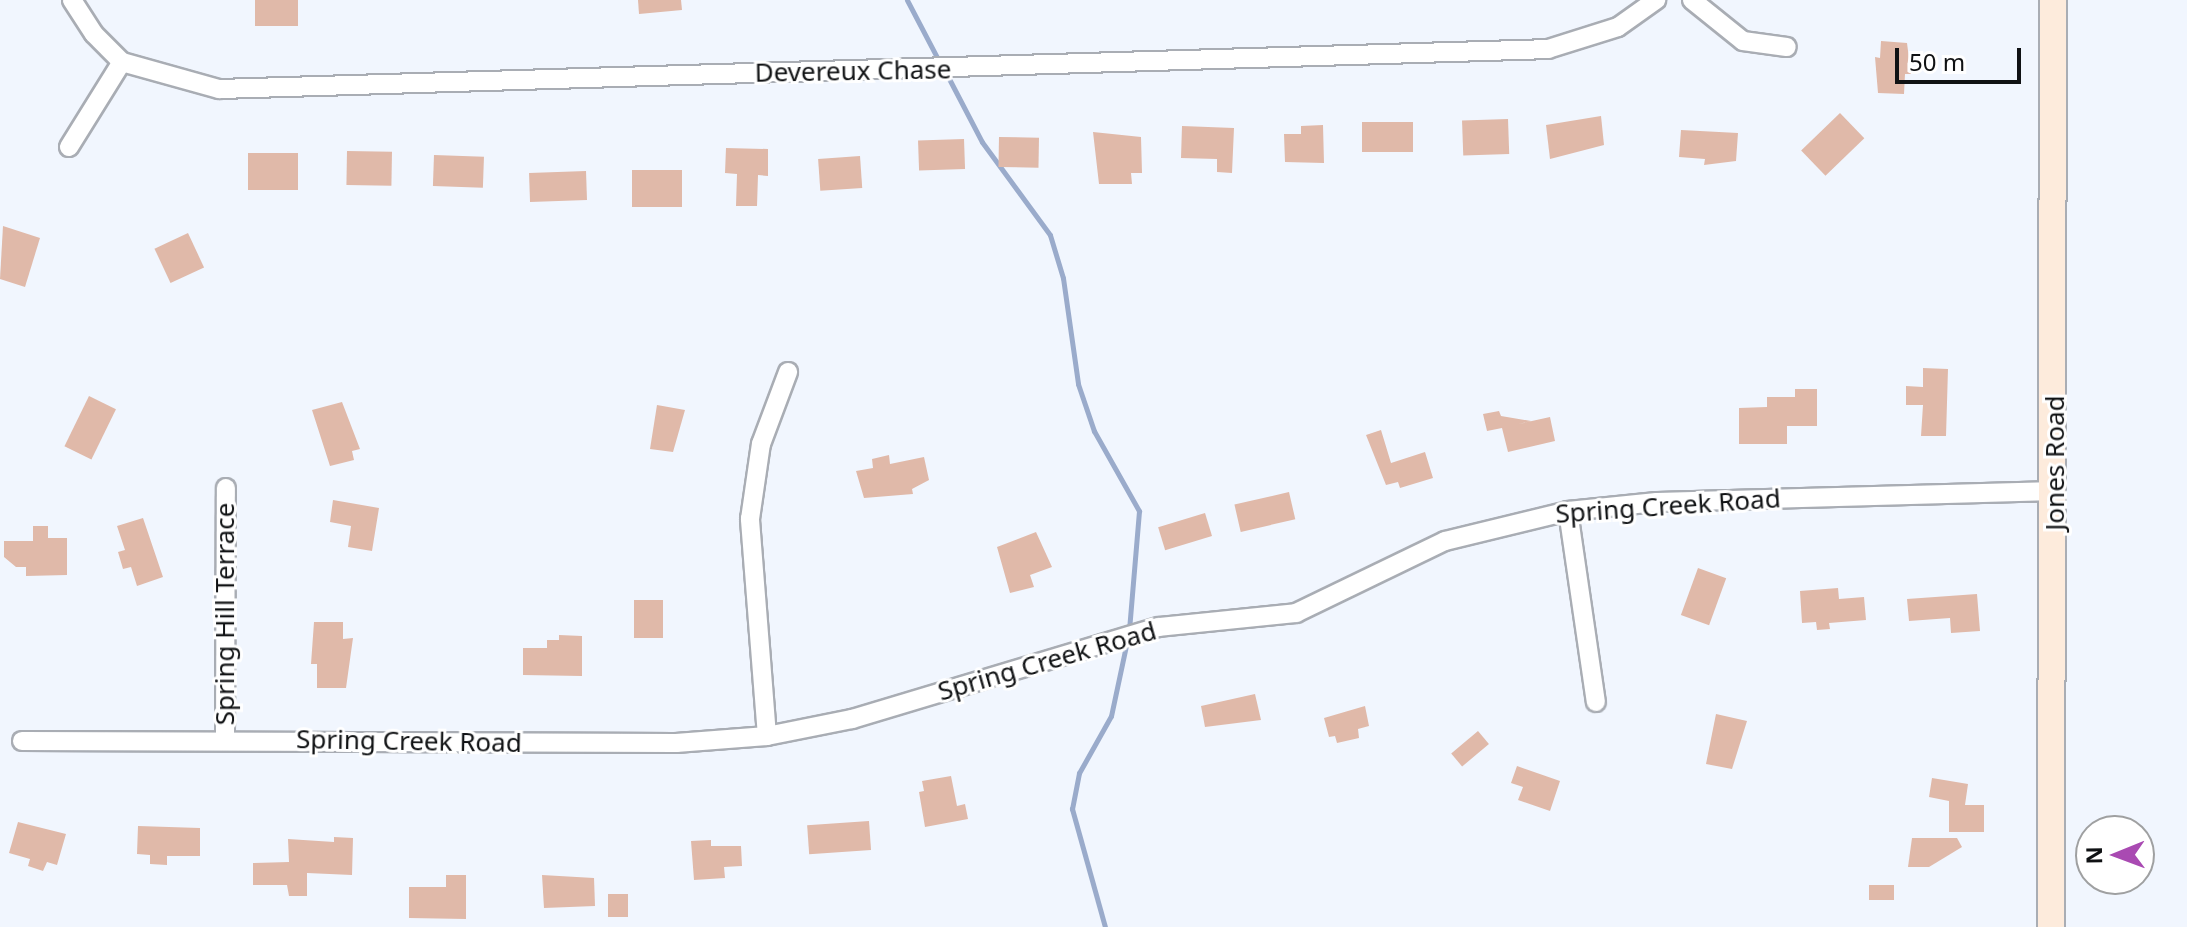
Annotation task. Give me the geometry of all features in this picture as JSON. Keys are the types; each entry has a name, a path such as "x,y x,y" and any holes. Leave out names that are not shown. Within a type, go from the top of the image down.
{"street":[{"name":"Devereux Chase","path":"72,0 94,34 122,62 195,87 219,89 1548,49 1618,27 1656,0"},
{"path":"1692,0 1743,41 1787,47"},
{"name":"Jones Road","path":"2051,927 2055,491 2053,0"},
{"path":"69,147 122,62"},
{"path":"767,736 750,519 761,444 788,372"},
{"name":"Spring Hill Terrace","path":"225,739 226,488"},
{"name":"Spring Creek Road","path":"22,741 225,739 676,743 767,736 852,719 1159,627 1296,613 1445,541 1568,511 1657,502 2055,491"},
{"path":"1568,511 1596,702"}],"building":[{"path":"255,0 298,0 298,26 255,26"},
{"path":"638,0 681,0 682,10 639,14"},
{"path":"1881,41 1907,43 1911,74 1905,74 1904,94 1878,93 1875,57 1880,58"},
{"path":"1840,113 1864,138 1825,176 1801,151"},
{"path":"1601,116 1604,145 1550,159 1546,125"},
{"path":"1508,119 1509,154 1463,156 1462,121"},
{"path":"1362,122 1413,122 1413,152 1362,152"},
{"path":"1323,125 1324,163 1285,162 1284,134 1301,134 1301,126"},
{"path":"1182,126 1234,128 1232,173 1217,172 1217,159 1181,158"},
{"path":"1681,130 1738,133 1736,161 1704,165 1705,159 1679,157"},
{"path":"1093,132 1141,137 1142,173 1131,173 1132,184 1099,184"},
{"path":"999,137 1039,138 1038,168 998,167"},
{"path":"964,139 965,169 919,171 918,141"},
{"path":"726,148 768,149 768,176 758,175 757,206 736,206 737,174 725,173"},
{"path":"347,151 392,152 391,186 346,185"},
{"path":"248,153 298,153 298,190 248,190"},
{"path":"434,155 484,157 483,188 433,186"},
{"path":"860,156 862,188 820,191 818,159"},
{"path":"632,170 682,170 682,207 632,207"},
{"path":"586,171 587,200 530,202 529,173"},
{"path":"3,226 40,238 25,287 0,279"},
{"path":"188,233 204,267 171,283 154,249"},
{"path":"1923,368 1948,369 1946,436 1921,436 1923,405 1906,405 1906,386 1923,387"},
{"path":"1795,389 1817,389 1817,426 1787,426 1787,444 1739,444 1739,408 1767,407 1767,397 1795,397"},
{"path":"89,396 116,409 91,459 64,446"},
{"path":"342,402 360,449 352,451 354,460 330,466 312,410"},
{"path":"657,405 685,410 673,452 650,449"},
{"path":"1499,411 1501,416 1531,421 1519,424 1550,417 1555,441 1508,452 1502,428 1487,431 1483,414"},
{"path":"1381,430 1391,463 1425,452 1433,478 1400,488 1398,482 1386,485 1366,435"},
{"path":"889,455 890,464 924,457 929,480 912,489 913,494 864,498 856,471 873,468 872,459"},
{"path":"1289,492 1295,519 1241,532 1234,505"},
{"path":"333,500 379,508 372,551 348,547 351,526 330,522"},
{"path":"1205,513 1212,536 1165,550 1158,527"},
{"path":"143,518 163,577 137,586 131,567 123,569 118,552 125,550 117,526"},
{"path":"33,526 48,526 48,538 67,538 67,575 26,576 26,567 16,567 4,557 4,541 33,541"},
{"path":"1036,532 1052,567 1030,575 1034,587 1010,593 997,547"},
{"path":"1698,568 1726,578 1709,625 1681,615"},
{"path":"1838,588 1839,599 1864,597 1866,620 1829,623 1830,629 1817,630 1816,622 1802,623 1800,591"},
{"path":"1977,594 1980,631 1951,633 1950,618 1909,621 1907,599"},
{"path":"634,600 663,600 663,638 634,638"},
{"path":"314,622 343,622 343,639 353,638 346,688 317,688 317,664 311,664"},
{"path":"559,635 582,636 582,676 523,675 523,648 547,648 547,640 559,640"},
{"path":"1255,694 1261,720 1205,727 1201,706"},
{"path":"1365,706 1369,726 1358,729 1359,738 1337,743 1335,736 1329,737 1324,718"},
{"path":"1716,714 1747,721 1732,769 1706,764"},
{"path":"1478,731 1489,744 1462,767 1451,753"},
{"path":"1517,766 1560,781 1550,811 1518,800 1523,787 1511,783"},
{"path":"951,776 957,806 965,804 968,819 925,827 919,792 924,791 922,781"},
{"path":"1932,778 1968,784 1965,805 1984,805 1984,832 1949,832 1949,801 1929,797"},
{"path":"869,821 871,850 809,854 807,825"},
{"path":"18,822 66,834 57,865 47,862 43,871 28,866 30,859 9,853"},
{"path":"138,826 200,828 200,856 167,856 167,865 150,864 150,855 137,854"},
{"path":"334,837 353,838 352,875 307,873 307,896 289,896 287,885 253,885 253,863 289,862 288,839 334,842"},
{"path":"1912,838 1957,838 1962,847 1929,867 1908,867"},
{"path":"711,840 711,846 741,846 742,866 724,867 725,878 694,880 691,841"},
{"path":"446,875 466,875 466,919 409,918 409,887 446,887"},
{"path":"542,875 594,878 595,906 544,908"},
{"path":"1869,885 1894,885 1894,900 1869,900"},
{"path":"608,894 628,894 628,917 608,917"}],"waterway":[{"path":"907,0 940,63"},
{"path":"945,71 982,142 1050,235 1063,278 1078,384 1094,431 1139,511 1129,631"},
{"path":"1105,927 1072,809 1079,773 1111,716 1127,641"}]}
